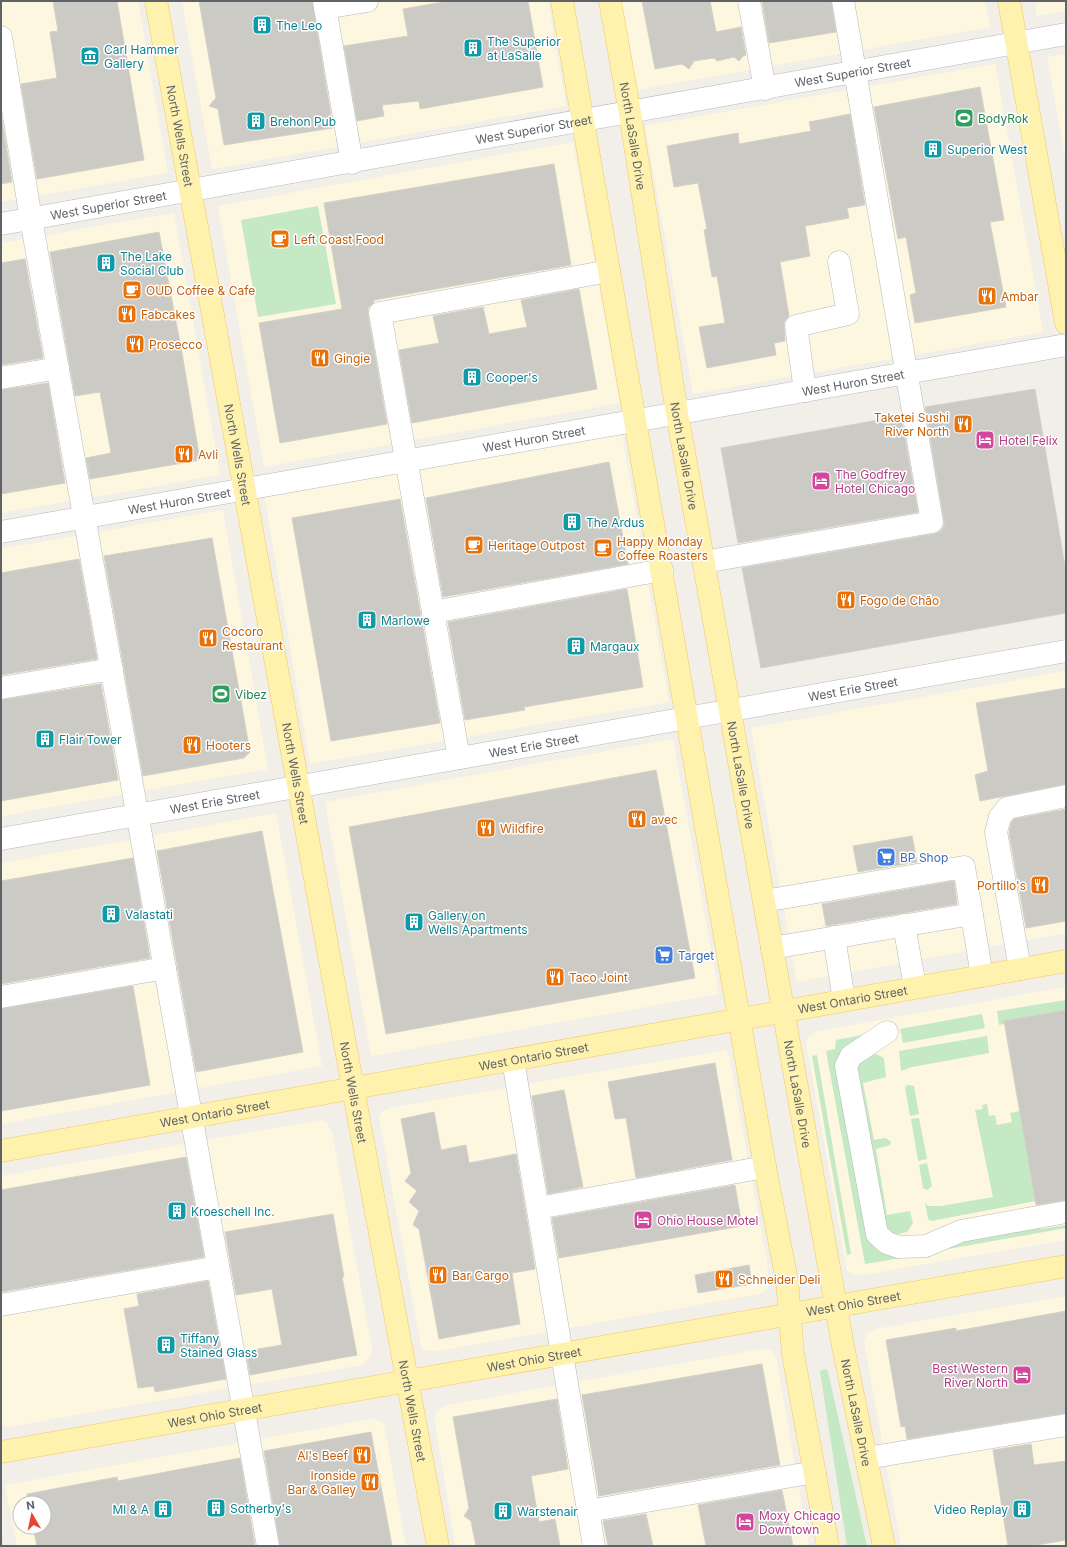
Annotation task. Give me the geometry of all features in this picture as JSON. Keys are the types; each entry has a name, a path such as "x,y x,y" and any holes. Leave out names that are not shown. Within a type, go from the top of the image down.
{"main road":[{"name":"North Wells Street","path":"156,1 353,1088 438,1546"},
{"path":"562,1 765,1167 787,1281 793,1354 828,1546"},
{"name":"North LaSalle Drive","path":"610,1 630,113 677,413 836,1306 884,1546"},
{"path":"1009,1 1066,323"},
{"name":"West Ontario Street","path":"1,1151 1066,961"},
{"name":"West Ohio Street","path":"1,1452 1066,1266"}],"street":[{"path":"352,162 325,5 367,1"},
{"path":"749,1 765,89"},
{"path":"704,562 932,522 843,1"},
{"name":"West Superior Street","path":"1,224 765,89 1066,34"},
{"path":"1,37 31,219 268,1546"},
{"path":"805,391 796,326 848,314 839,262"},
{"path":"459,758 380,313 609,271"},
{"name":"West Huron Street","path":"1,532 1066,345"},
{"path":"1,378 58,368"},
{"path":"433,612 662,570"},
{"name":"West Erie Street","path":"1,839 1066,651"},
{"path":"1,688 112,669"},
{"path":"1020,969 996,832 1000,817 1007,808 1066,796"},
{"path":"764,901 964,866 982,976"},
{"path":"772,948 972,914"},
{"path":"904,926 915,987"},
{"path":"834,937 844,1000"},
{"path":"1,997 165,968"},
{"path":"887,1032 851,1056 846,1066 877,1234 887,1243 899,1247 926,1246 961,1231 1066,1212"},
{"path":"513,1060 594,1546"},
{"path":"538,1208 765,1167"},
{"path":"1,1305 218,1267"},
{"path":"867,1458 1066,1425"},
{"path":"588,1511 815,1472"}],"shaded area":[{"path":"1,1 138,1 168,173 1,202"},
{"path":"182,1 548,1 566,106 212,169"},
{"path":"621,1 985,1 990,27 637,90"},
{"path":"1035,1 1066,1 1066,11 1037,16"},
{"path":"1066,54 1066,162 1047,57"},
{"path":"995,64 1043,332 693,394 645,126"},
{"path":"573,142 620,403 264,467 218,206"},
{"path":"174,213 220,475 1,513 1,243"},
{"path":"622,433 669,702 310,764 264,494"},
{"path":"223,510 268,769 1,816 1,549"},
{"path":"1066,671 1066,933 797,982 751,728"},
{"path":"673,739 719,994 371,1056 325,802"},
{"path":"276,813 322,1066 1,1124 1,863"},
{"path":"1066,987 1066,1240 863,1275 853,1274 847,1270 806,1043 808,1037 817,1031"},
{"path":"726,1050 729,1056 767,1262 769,1284 766,1290 759,1294 438,1351 424,1350 421,1347 379,1117 382,1111 393,1107"},
{"path":"320,1120 327,1123 332,1132 372,1349 371,1356 362,1365 8,1427 1,1425 1,1176"},
{"path":"1066,1296 1066,1546 901,1546 864,1342 867,1334 875,1329"},
{"path":"761,1349 772,1351 776,1356 809,1546 455,1546 434,1416 440,1409 447,1405"},
{"path":"371,1419 378,1420 384,1424 406,1546 17,1546 15,1535 52,1535 52,1495 12,1495 12,1521 5,1485"}],"green space":[{"path":"318,206 336,304 258,317 241,220"},
{"path":"1066,1000 1066,1010 1004,1021 1004,1024 999,1025 997,1011"},
{"path":"982,1014 985,1028 903,1043 900,1029"},
{"path":"867,1034 847,1050 867,1232 908,1257 865,1264 826,1051 835,1049 836,1040"},
{"path":"987,1036 989,1053 912,1067 901,1071 899,1051"},
{"path":"874,1053 884,1058 886,1077 863,1083 874,1140 886,1138 891,1142 890,1145 876,1149 887,1215 910,1211 913,1223 907,1232 896,1234 885,1233 852,1063"},
{"path":"817,1055 851,1254 847,1255 812,1056"},
{"path":"908,1085 914,1086 919,1114 910,1116 905,1087"},
{"path":"987,1104 989,1116 995,1115 997,1125 1012,1122 1010,1113 1020,1111 1036,1201 931,1221 928,1219 925,1203 928,1206 941,1206 993,1197 975,1110 983,1109 982,1105"},
{"path":"919,1118 927,1159 918,1161 911,1119"},
{"path":"927,1163 932,1186 927,1190 923,1188 919,1165"},
{"path":"1039,1224 1041,1229 1066,1225 1066,1228 937,1251 960,1240"},
{"path":"826,1369 828,1372 867,1546 847,1546 820,1371"}],"building":[{"path":"53,1 117,1 144,160 37,179 21,84 57,78 50,32 58,31"},
{"path":"199,1 312,1 333,128 224,145 218,109 209,106 216,98"},
{"name":"The Superior at LaSalle","path":"449,1 528,1 543,87 420,109 419,101 382,105 384,116 357,121 344,46 408,36 403,9"},
{"path":"642,1 710,1 716,32 741,27 746,55 739,61 734,57 717,61 714,58 694,61 689,69 682,64 655,69"},
{"path":"762,1 831,1 836,32 769,43"},
{"path":"980,87 1004,220 990,222 1006,307 915,323 910,295 916,293 906,237 898,239 874,107"},
{"path":"1,114 12,182 1,184"},
{"path":"850,114 865,205 847,208 849,218 805,226 810,256 780,262 789,316 784,322 785,341 774,343 776,355 707,368 699,327 725,323 717,276 712,277 704,230 707,229 698,183 674,187 667,146 738,133 739,144 811,131 809,122"},
{"path":"554,164 571,265 374,300 368,308 368,315 387,424 280,443 259,323 342,309 324,203"},
{"path":"159,232 182,353 200,460 90,479 86,458 111,453 100,392 75,396 50,252"},
{"path":"25,259 43,358 1,365 1,263"},
{"path":"579,289 597,389 412,423 399,350 439,343 433,316 483,307 489,334 527,327 521,300"},
{"path":"48,383 65,483 1,494 1,390"},
{"path":"1035,389 1066,572 1066,613 761,668 742,568 940,532 944,527 944,520 925,407"},
{"name":"The Godfrey Hotel Chicago","path":"901,416 918,512 738,543 721,448"},
{"path":"609,462 628,564 443,597 426,498"},
{"name":"Marlowe","path":"400,499 440,723 331,741 292,518"},
{"path":"212,538 250,752 244,758 143,776 104,556"},
{"path":"79,559 97,659 1,675 1,573"},
{"name":"Margaux","path":"627,589 643,687 524,707 525,710 465,720 448,622"},
{"name":"Flair Tower","path":"101,684 118,780 1,801 1,700"},
{"path":"1066,688 1066,784 980,801 975,775 988,771 976,703"},
{"path":"656,770 695,978 386,1034 349,827"},
{"name":"Portillo's","path":"1066,809 1066,921 1026,928 1009,833 1011,823 1014,819"},
{"path":"262,831 303,1052 196,1072 157,851"},
{"name":"BP Shop","path":"912,836 917,862 858,872 853,846"},
{"path":"133,858 150,958 1,984 1,881"},
{"path":"954,881 957,904 826,926 822,904"},
{"path":"133,986 150,1085 1,1111 1,1009"},
{"path":"1066,1010 1066,1200 1036,1205 1004,1021"},
{"path":"715,1063 732,1160 636,1178 626,1118 615,1119 608,1082"},
{"path":"564,1090 583,1187 548,1194 532,1096"},
{"path":"434,1112 441,1150 466,1145 469,1163 516,1154 535,1269 512,1273 520,1324 439,1339 419,1229 413,1225 419,1211 409,1202 417,1191 405,1181 411,1173 401,1119"},
{"path":"186,1157 204,1257 1,1292 1,1190"},
{"name":"Ohio House Motel","path":"735,1185 742,1226 559,1258 552,1218"},
{"path":"333,1214 344,1277 342,1277 357,1355 250,1375 246,1351 282,1345 272,1289 236,1295 225,1232"},
{"name":"Schneider Deli","path":"749,1265 752,1284 698,1293 695,1275"},
{"name":"Tiffany Stained Glass","path":"208,1281 226,1379 155,1392 154,1386 138,1388 124,1309 139,1306 137,1294"},
{"name":"Best Western River North","path":"1066,1311 1066,1413 907,1439 905,1426 901,1427 886,1340 956,1328 956,1331"},
{"path":"762,1364 780,1465 599,1496 582,1395"},
{"path":"557,1399 568,1469 531,1476 539,1522 555,1519 560,1546 476,1546 471,1521 464,1516 469,1508 453,1417"},
{"path":"371,1432 392,1546 280,1546 264,1451"},
{"name":"Video Replay","path":"1031,1444 1034,1465 1066,1461 1066,1540 1031,1546 1008,1546 993,1450"},
{"path":"240,1458 255,1546 37,1546 35,1535 52,1535 52,1495 27,1494 117,1477 118,1481"},
{"name":"Moxy Chicago Downtown","path":"782,1490 793,1546 706,1546 698,1505"},
{"path":"646,1514 653,1546 608,1546 603,1521"}],"railway":[{"path":"1,1539 2,1546"}],"place":[{"name":"The Leo","path":"262,25"},
{"name":"The Superior at LaSalle","path":"473,48"},
{"name":"Carl Hammer Gallery","path":"90,56"},
{"name":"BodyRok","path":"964,118"},
{"name":"Brehon Pub","path":"256,121"},
{"name":"Superior West","path":"933,149"},
{"name":"Left Coast Food","path":"280,239"},
{"name":"The Lake Social Club","path":"106,263"},
{"name":"OUD Coffee & Cafe","path":"132,290"},
{"name":"Ambar","path":"987,296"},
{"name":"Fabcakes","path":"127,314"},
{"name":"Prosecco","path":"135,344"},
{"name":"Gingie","path":"320,358"},
{"name":"Cooper's","path":"472,377"},
{"name":"Taketei Sushi River North","path":"963,424"},
{"name":"Hotel Felix","path":"985,440"},
{"name":"Avli","path":"184,454"},
{"name":"The Godfrey Hotel Chicago","path":"821,481"},
{"name":"The Ardus","path":"572,522"},
{"name":"Heritage Outpost","path":"474,545"},
{"name":"Happy Monday Coffee Roasters","path":"603,548"},
{"name":"Fogo de Chão","path":"846,600"},
{"name":"Marlowe","path":"367,620"},
{"name":"Cocoro Restaurant","path":"208,638"},
{"name":"Margaux","path":"576,646"},
{"name":"Vibez","path":"221,694"},
{"name":"Flair Tower","path":"45,739"},
{"name":"Hooters","path":"192,745"},
{"name":"avec","path":"637,819"},
{"name":"Wildfire","path":"486,828"},
{"name":"BP Shop","path":"886,857"},
{"name":"Portillo's","path":"1040,885"},
{"name":"Valastati","path":"111,914"},
{"name":"Gallery on Wells Apartments","path":"414,922"},
{"name":"Target","path":"664,955"},
{"name":"Taco Joint","path":"555,977"},
{"name":"Kroeschell Inc.","path":"177,1211"},
{"name":"Ohio House Motel","path":"643,1220"},
{"name":"Bar Cargo","path":"438,1275"},
{"name":"Schneider Deli","path":"724,1279"},
{"name":"Tiffany Stained Glass","path":"166,1345"},
{"name":"Best Western River North","path":"1022,1375"},
{"name":"Al's Beef","path":"362,1455"},
{"name":"Ironside Bar & Galley","path":"370,1482"},
{"name":"Sotherby's","path":"216,1508"},
{"name":"Ml & A","path":"163,1509"},
{"name":"Video Replay","path":"1022,1509"},
{"name":"Warstenair","path":"503,1511"},
{"name":"Moxy Chicago Downtown","path":"745,1522"}]}
